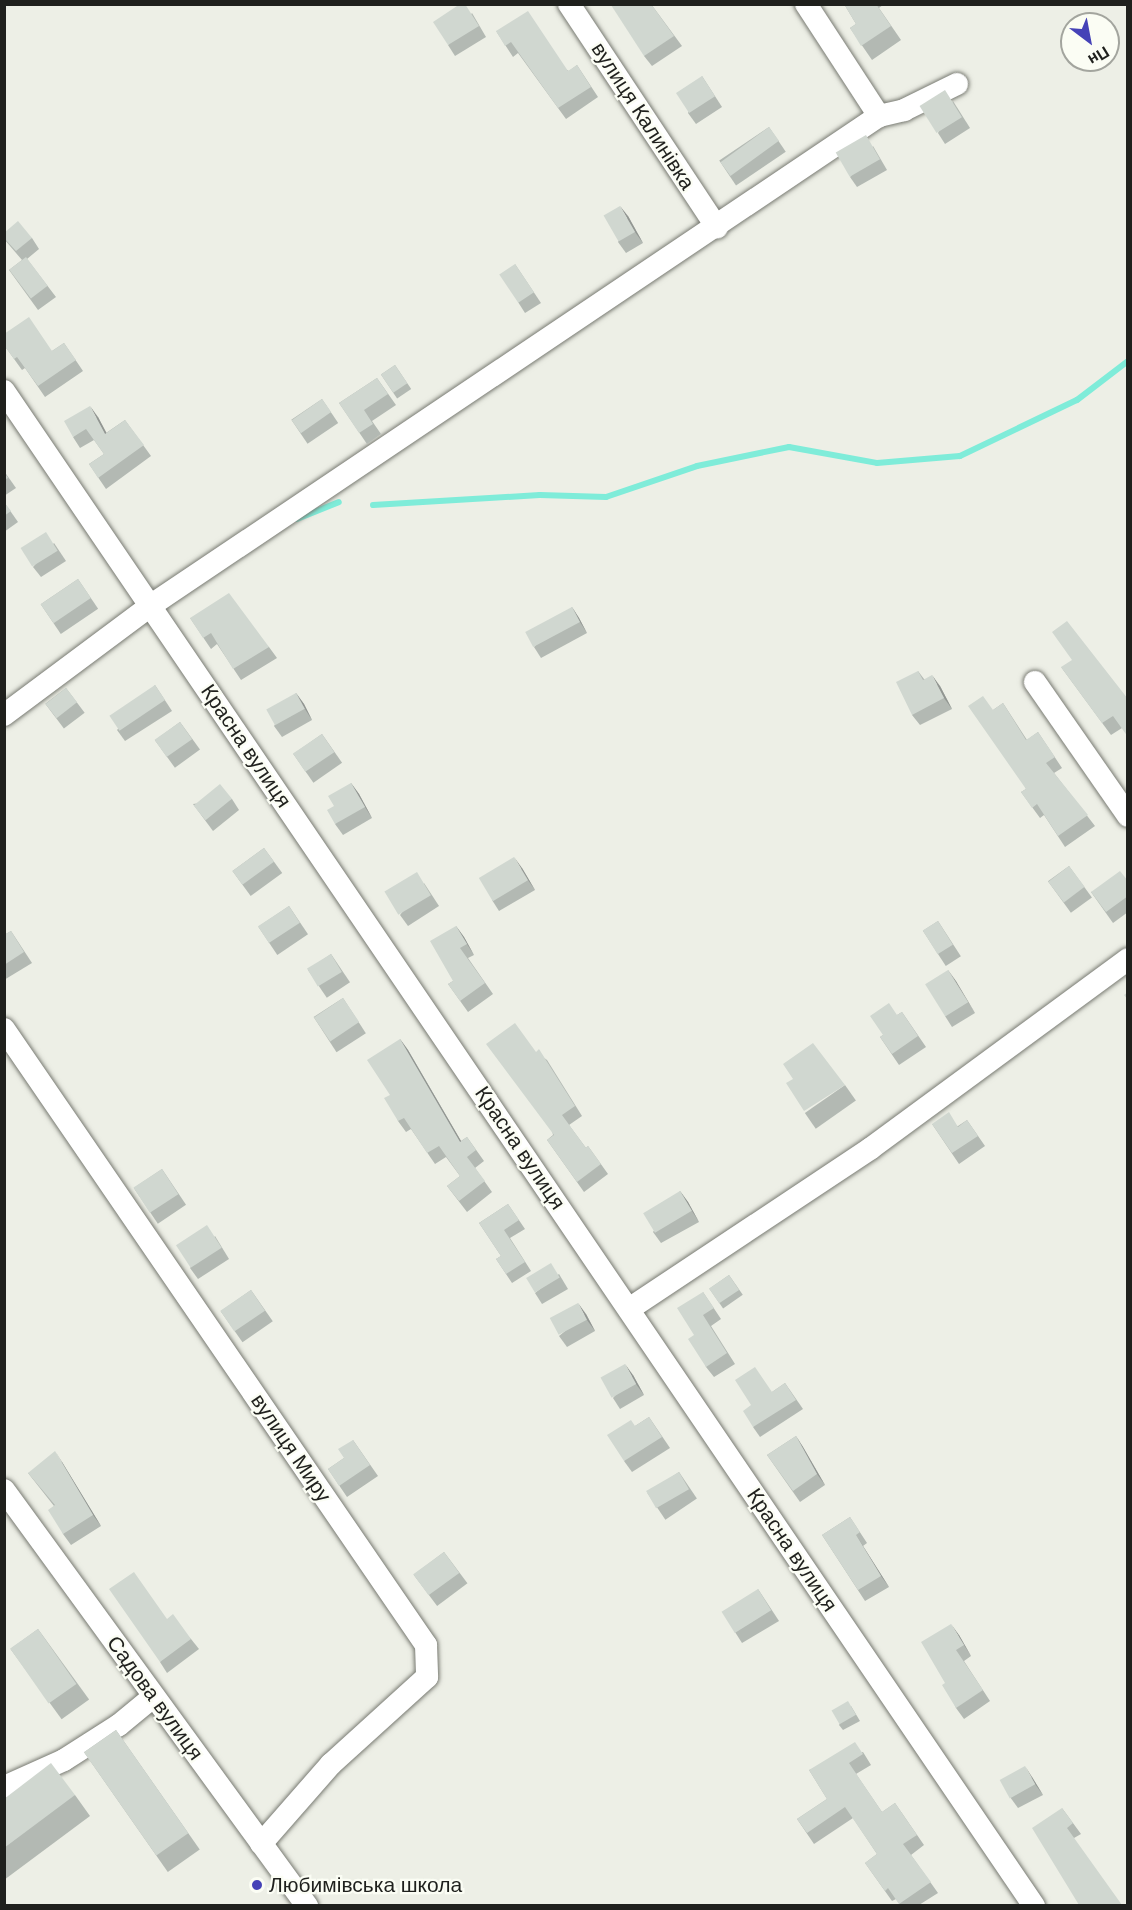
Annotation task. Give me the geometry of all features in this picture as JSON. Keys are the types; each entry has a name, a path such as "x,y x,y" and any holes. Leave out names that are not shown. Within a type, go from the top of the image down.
{"street":[{"name":"вулиця Калинівка","path":"569,4 717,228"},
{"path":"806,4 879,116"},
{"path":"4,715 150,606 717,228 879,116 904,110 957,84"},
{"name":"Красна вулиця","path":"4,391 1034,1905"},
{"path":"1035,682 1128,816"},
{"path":"629,1309 871,1148 1128,959"},
{"name":"вулиця Миру","path":"4,1029 426,1645 428,1677 331,1764 261,1844"},
{"name":"Садова вулиця","path":"4,1490 307,1905"},
{"path":"4,1787 64,1760 119,1725 153,1697"}],"building":[{"path":"460,4 465,4 479,26 448,45 433,22"},
{"path":"651,4 674,36 644,56 611,5"},
{"path":"844,4 876,4 891,26 861,46 850,28 856,24"},
{"path":"528,11 568,71 577,65 591,87 558,108 511,42 505,46 496,31"},
{"path":"702,76 715,96 689,113 676,93"},
{"path":"945,90 962,117 937,133 920,106"},
{"path":"769,127 779,141 730,176 720,162"},
{"path":"866,135 880,159 850,177 836,152"},
{"path":"620,206 635,232 619,241 604,216"},
{"path":"18,221 32,238 16,251 4,238 4,233"},
{"path":"26,257 48,286 31,298 9,270"},
{"path":"515,264 534,292 518,303 499,275"},
{"path":"29,317 52,351 64,343 76,360 38,386 17,357 14,359 4,345 4,334"},
{"path":"395,365 407,383 393,393 381,375"},
{"path":"377,378 388,394 364,410 373,424 359,433 339,403"},
{"path":"322,399 331,412 301,433 292,420"},
{"path":"90,406 105,434 125,420 144,445 98,478 89,464 104,454 86,429 73,437 64,421"},
{"path":"4,502 11,511 4,516"},
{"path":"46,532 58,551 32,567 21,548"},
{"path":"78,579 91,598 54,623 41,604"},
{"path":"229,593 269,647 233,669 211,633 203,638 190,618"},
{"path":"572,607 580,622 533,647 525,632"},
{"path":"1067,621 1128,699 1128,737 1113,716 1102,723 1061,667 1072,660 1052,632"},
{"path":"918,671 923,680 932,675 944,698 912,715 896,682"},
{"path":"155,685 165,700 119,731 109,716"},
{"path":"66,688 77,702 57,718 46,704"},
{"path":"296,693 305,709 275,725 266,709"},
{"path":"983,696 993,710 1003,703 1026,740 1038,732 1055,757 1046,763 1088,815 1058,836 1037,804 1032,808 1021,792 1026,789 968,706"},
{"path":"180,722 192,739 167,757 155,740"},
{"path":"322,734 334,752 305,772 293,754"},
{"path":"351,783 365,807 335,824 327,810 334,806 328,796"},
{"path":"220,784 232,799 206,820 194,805"},
{"path":"264,848 274,862 242,885 232,871"},
{"path":"514,857 528,880 493,901 479,878"},
{"path":"1069,866 1085,887 1064,902 1048,882"},
{"path":"1120,871 1128,881 1128,896 1106,912 1091,892"},
{"path":"417,872 431,895 398,915 384,892"},
{"path":"289,906 300,923 269,943 258,926"},
{"path":"938,921 953,945 938,954 923,931"},
{"path":"456,926 467,944 460,948 485,983 460,1001 448,984 453,981 430,941"},
{"path":"11,931 24,952 4,965 4,935"},
{"path":"331,954 342,972 318,986 307,968"},
{"path":"948,970 968,1002 945,1017 925,984"},
{"path":"343,998 359,1022 330,1042 314,1018"},
{"path":"889,1003 897,1015 902,1012 918,1036 892,1054 880,1037 883,1035 870,1016"},
{"path":"515,1023 536,1052 539,1049 575,1106 562,1115 601,1164 577,1182 547,1140 554,1135 486,1044"},
{"path":"400,1039 460,1142 467,1137 476,1150 467,1157 485,1181 459,1201 447,1186 460,1176 439,1146 427,1153 404,1118 398,1121 384,1098 390,1095 367,1060"},
{"path":"813,1043 845,1085 804,1111 786,1083 793,1079 783,1064"},
{"path":"949,1112 958,1127 967,1120 978,1136 952,1153 932,1124"},
{"path":"162,1169 178,1194 150,1213 133,1188"},
{"path":"680,1191 692,1211 655,1233 643,1213"},
{"path":"508,1204 519,1220 504,1230 525,1262 506,1274 496,1259 501,1256 479,1223"},
{"path":"207,1225 222,1248 191,1268 176,1245"},
{"path":"551,1263 560,1278 535,1293 526,1278"},
{"path":"729,1275 739,1290 719,1303 709,1288"},
{"path":"251,1290 265,1311 234,1331 220,1311"},
{"path":"703,1292 714,1308 703,1315 727,1353 706,1367 688,1339 694,1335 677,1308"},
{"path":"578,1303 587,1320 559,1335 550,1318"},
{"path":"625,1364 636,1384 612,1398 601,1378"},
{"path":"755,1367 772,1392 785,1383 796,1400 753,1427 743,1411 751,1405 735,1380"},
{"path":"649,1417 662,1437 624,1461 607,1435 631,1420 635,1426"},
{"path":"796,1436 817,1474 793,1491 767,1455"},
{"path":"353,1440 370,1465 339,1486 328,1469 344,1458 338,1449"},
{"path":"55,1451 93,1515 63,1534 48,1510 55,1505 28,1473"},
{"path":"679,1472 689,1489 656,1508 646,1491"},
{"path":"850,1517 860,1532 856,1535 881,1576 858,1590 822,1535"},
{"path":"444,1552 459,1573 429,1595 413,1574"},
{"path":"134,1572 167,1619 173,1614 191,1639 160,1662 109,1589"},
{"path":"758,1589 771,1610 735,1633 722,1612"},
{"path":"951,1624 964,1645 956,1650 983,1690 956,1708 942,1685 945,1683 921,1642"},
{"path":"38,1629 76,1684 49,1703 10,1649"},
{"path":"848,1701 856,1715 840,1724 832,1710"},
{"path":"116,1730 188,1833 156,1856 84,1752"},
{"path":"855,1742 863,1754 849,1763 882,1812 895,1803 917,1835 903,1844 931,1882 899,1904 888,1888 885,1891 865,1863 877,1854 845,1807 807,1833 797,1819 827,1799 809,1770"},
{"path":"51,1763 75,1795 4,1848 4,1799"},
{"path":"1025,1766 1035,1784 1010,1798 1000,1780"},
{"path":"1062,1808 1073,1823 1067,1828 1122,1905 1079,1905 1032,1828"}],"waterway":[{"path":"373,505 540,495 606,497 697,466 789,447 877,463 960,456 1077,400 1128,361"},
{"path":"297,519 339,502"}],"place":[{"name":"Любимівська школа","path":"257,1885"}]}
